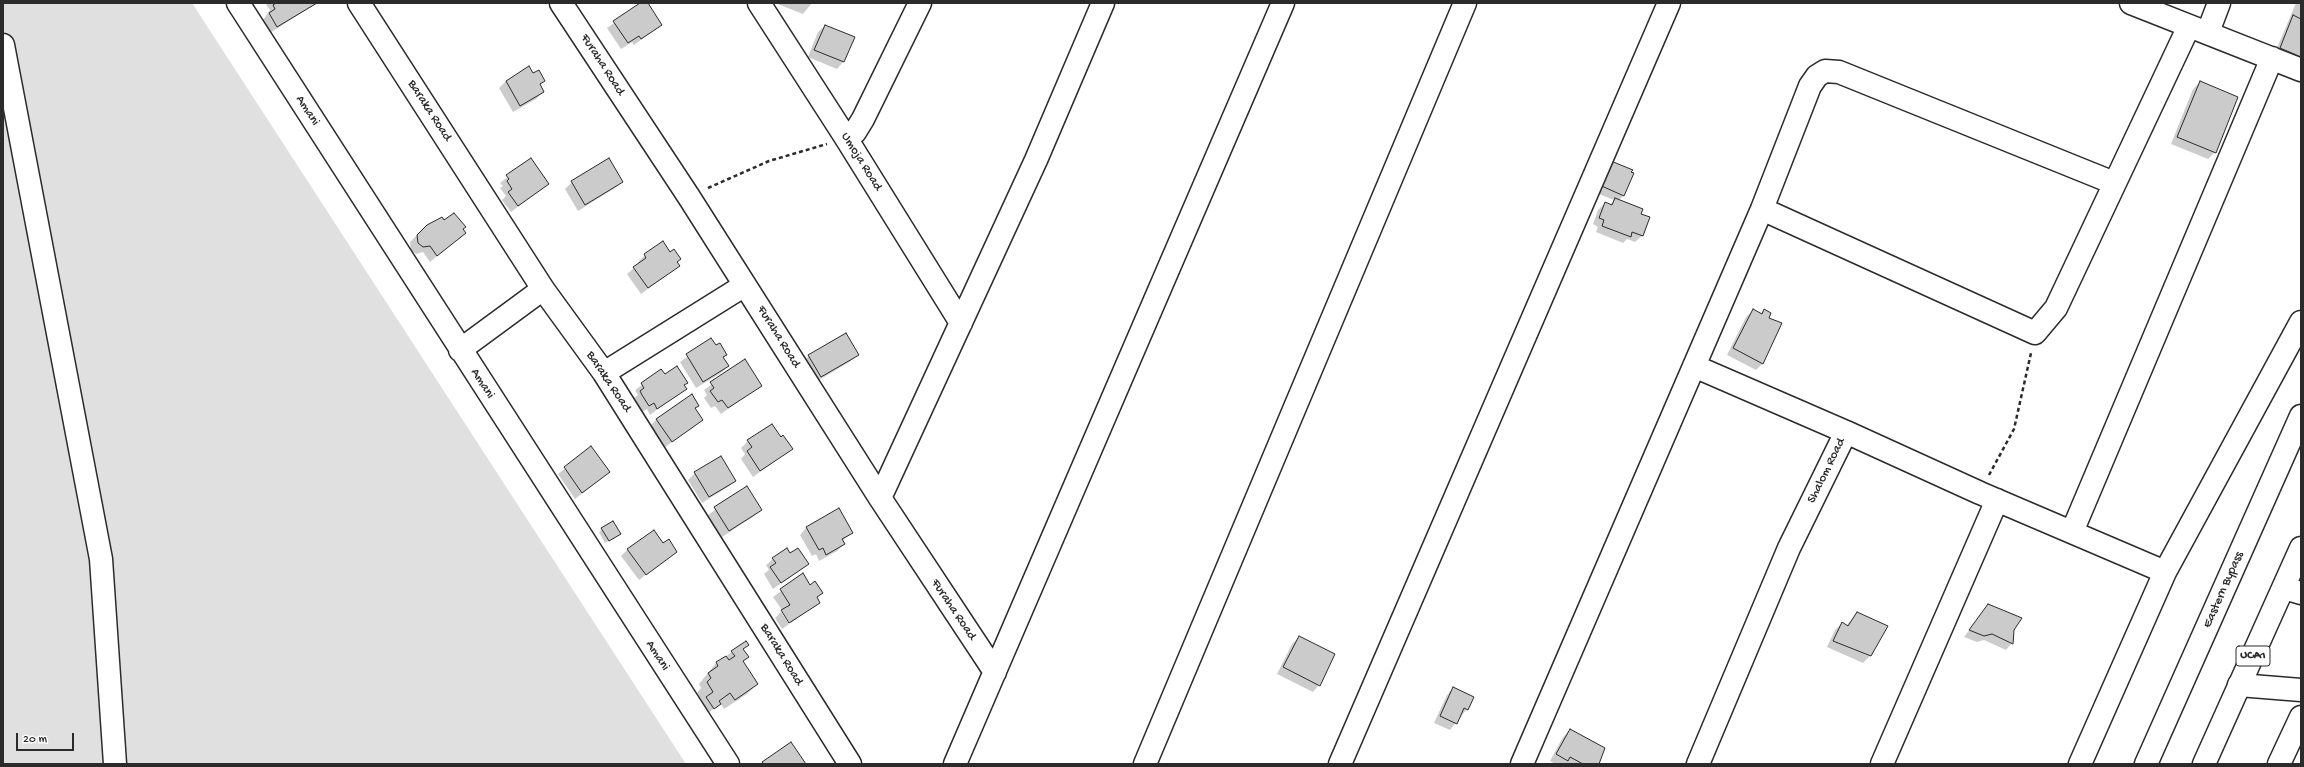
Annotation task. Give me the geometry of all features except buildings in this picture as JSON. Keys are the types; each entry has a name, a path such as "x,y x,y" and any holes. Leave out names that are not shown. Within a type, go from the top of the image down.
{"street":[{"name":"Amani","path":"238,3 460,350 728,764"},
{"name":"Baraka Road","path":"359,3 543,289 604,374 850,764"},
{"name":"Furaha Road","path":"561,3 689,197 880,498 995,672"},
{"name":"Umoja Road","path":"759,3 846,138 961,323"},
{"path":"846,138 855,132 863,120 920,3"},
{"path":"880,498 1036,160 1103,3"},
{"path":"955,764 1284,3"},
{"path":"1145,764 1465,3"},
{"path":"1340,764 1669,3"},
{"path":"2131,3 2301,70"},
{"path":"1762,209 2035,332 2056,308 2114,183 2198,29 2219,3"},
{"path":"3,45 101,559 115,764"},
{"path":"2072,532 2272,58"},
{"path":"1522,764 1762,209 1810,86 1817,76 1825,71 1831,70 2114,183"},
{"path":"604,374 745,285"},
{"path":"460,350 543,289"},
{"path":"2080,764 2165,572 2301,322"},
{"path":"1694,366 1846,432"},
{"name":"Eastern Bypass","path":"2146,764 2301,416"},
{"name":"Shalom Road","path":"1698,764 1789,548 1846,432 1988,497 2165,572"},
{"path":"1882,764 1988,497"},
{"name":"UCA1","path":"2204,764 2239,684 2293,590 2301,548"},
{"path":"2239,684 2301,690"},
{"path":"2279,764 2301,717"}],"path":[{"path":"689,197 769,161 846,138"},
{"path":"1988,497 2014,429 2035,332"}],"shaded area":[{"path":"3,3 192,3 686,764 3,764"}]}
